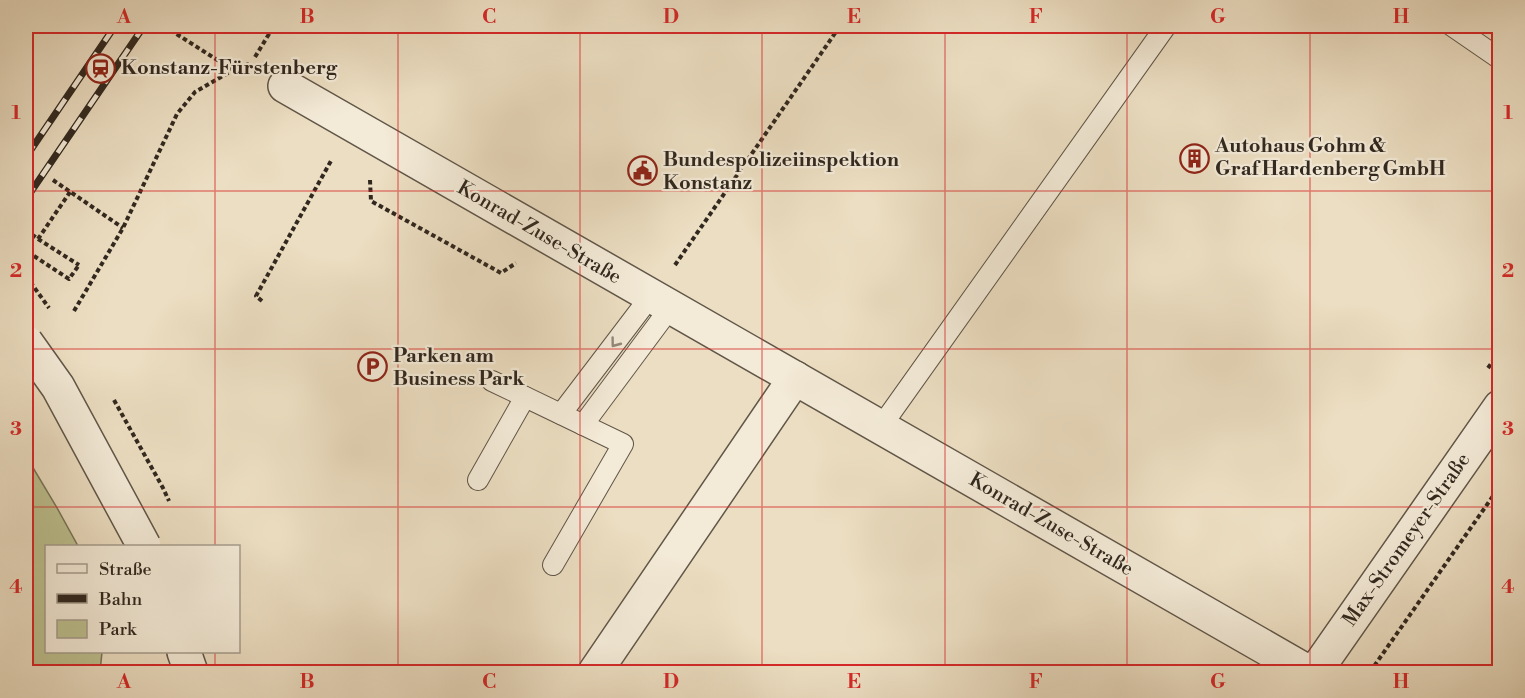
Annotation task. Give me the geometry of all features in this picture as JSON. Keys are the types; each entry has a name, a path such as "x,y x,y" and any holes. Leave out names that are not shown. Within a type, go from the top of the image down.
{"street":[{"name":"Konrad-Zuse-Straße","path":"285,86 1308,672"},
{"path":"26,342 58,387 143,545"},
{"path":"595,672 795,378"},
{"name":"Max-Stromeyer-Straße","path":"1315,672 1500,407"},
{"path":"185,653 191,672"}],"lane":[{"path":"880,428 1166,26"},
{"path":"1452,26 1500,58"},
{"path":"561,414 660,302"},
{"path":"583,425 660,302"},
{"path":"492,381 623,444 553,565"},
{"path":"478,480 525,397"}],"path":[{"path":"164,26 233,70"},
{"path":"74,311 123,228 177,114 195,92 233,70 250,64 269,34 271,26"},
{"path":"660,302 672,269 840,26"},
{"path":"262,301 256,296 351,124"},
{"path":"53,180 123,228"},
{"path":"38,239 70,192"},
{"path":"52,218 57,222"},
{"path":"26,230 79,265 69,279 34,256"},
{"path":"1370,672 1500,486"}],"green space":[{"path":"26,456 77,545 45,545 45,653 102,653 100,672 26,672"}],"railway":[{"path":"26,157 115,26"},
{"path":"26,199 144,26"}],"place":[{"name":"Konstanz-Fürstenberg","path":"100,68"},
{"name":"Autohaus Gohm & Graf Hardenberg GmbH","path":"1194,158"},
{"name":"Bundespolizeiinspektion Konstanz","path":"642,171"},
{"name":"Parken am Business Park","path":"372,367"}]}
